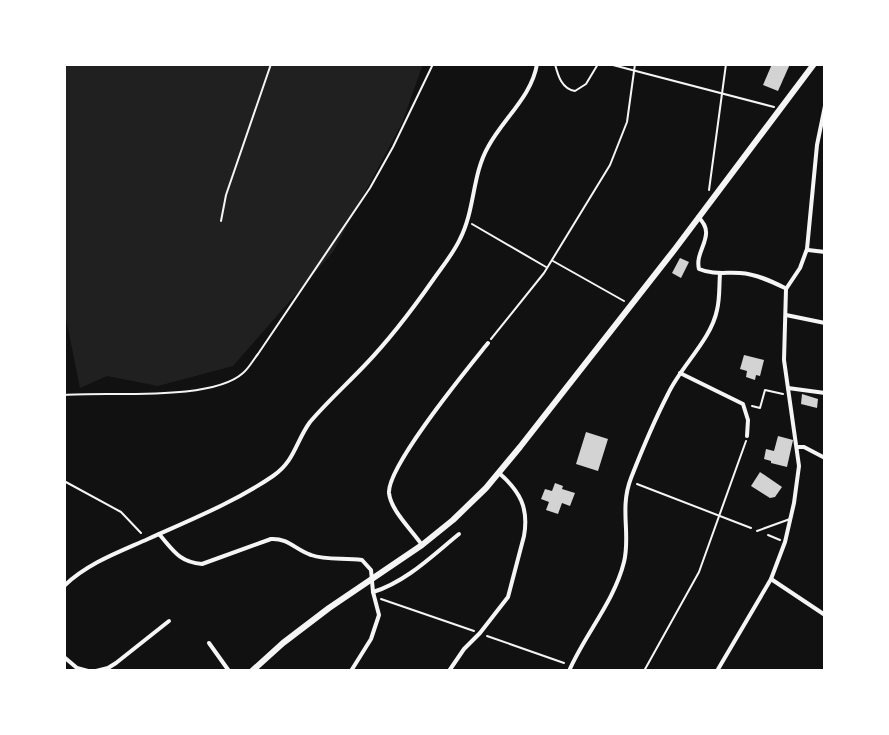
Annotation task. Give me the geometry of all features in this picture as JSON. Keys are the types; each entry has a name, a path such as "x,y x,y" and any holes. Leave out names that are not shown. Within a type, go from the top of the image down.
{"main road":[{"path":"252,671 297,632 422,545 471,504 631,306 814,64"}],"street":[{"path":"64,586 93,564 237,497 287,464 309,424 406,319 460,240 483,158 497,132 528,89 537,64"},
{"path":"717,671 771,579 785,542 798,484 797,447 783,346 786,289 800,268 807,249 817,145 825,106"},
{"path":"817,145 825,145"},
{"path":"698,217 704,223 706,232 697,262 699,269 720,274 741,273 770,280 786,289"},
{"path":"807,249 825,252"},
{"path":"570,668 617,585 625,559 625,503 630,481 667,394 714,321 718,309 720,274"},
{"path":"786,315 825,323"},
{"path":"422,545 392,503 389,494 391,480 444,397 488,343"},
{"path":"680,373 743,404 748,420 747,436"},
{"path":"788,388 825,393"},
{"path":"797,447 804,447 825,458"},
{"path":"449,671 508,597 526,526 523,504 517,491 499,473"},
{"path":"159,534 181,559 190,563 202,564 279,538 307,554 321,558 362,560 371,570 379,615 376,627 351,671"},
{"path":"373,592 400,580 459,534"},
{"path":"771,579 825,615"},
{"path":"96,671 116,663 169,621"},
{"path":"209,643 229,671"},
{"path":"64,657 77,668 88,671"}],"lane":[{"path":"757,531 791,518"}],"path":[{"path":"221,221 226,195 271,64"},
{"path":"64,395 189,391 210,388 242,374 370,188 433,64"},
{"path":"555,64 559,77 569,90 575,91 586,84 598,64"},
{"path":"609,64 773,107"},
{"path":"488,343 547,268 610,165 627,122 635,64"},
{"path":"709,191 726,64"},
{"path":"467,221 547,268"},
{"path":"552,260 631,306"},
{"path":"743,404 760,408 765,390 789,396"},
{"path":"644,671 699,572 747,436"},
{"path":"64,481 121,512 147,539"},
{"path":"630,481 720,515"},
{"path":"379,599 465,628"},
{"path":"480,633 570,668"}],"shaded area":[{"path":"64,64 423,64 402,123 333,252 233,366 158,386 107,376 80,388 64,309"}],"building":[{"path":"772,64 790,64 778,91 763,85"},
{"path":"680,258 689,262 681,278 672,273"},
{"path":"744,355 764,360 760,376 756,375 755,380 746,377 747,371 740,369"},
{"path":"802,394 818,399 817,408 801,404"},
{"path":"586,432 608,439 598,471 576,464"},
{"path":"778,436 793,440 787,467 764,459 766,449 774,451"},
{"path":"760,472 782,487 775,497 770,498 751,486"},
{"path":"555,483 575,493 570,506 562,503 558,514 546,510 549,502 541,499 545,489 552,491"}]}
